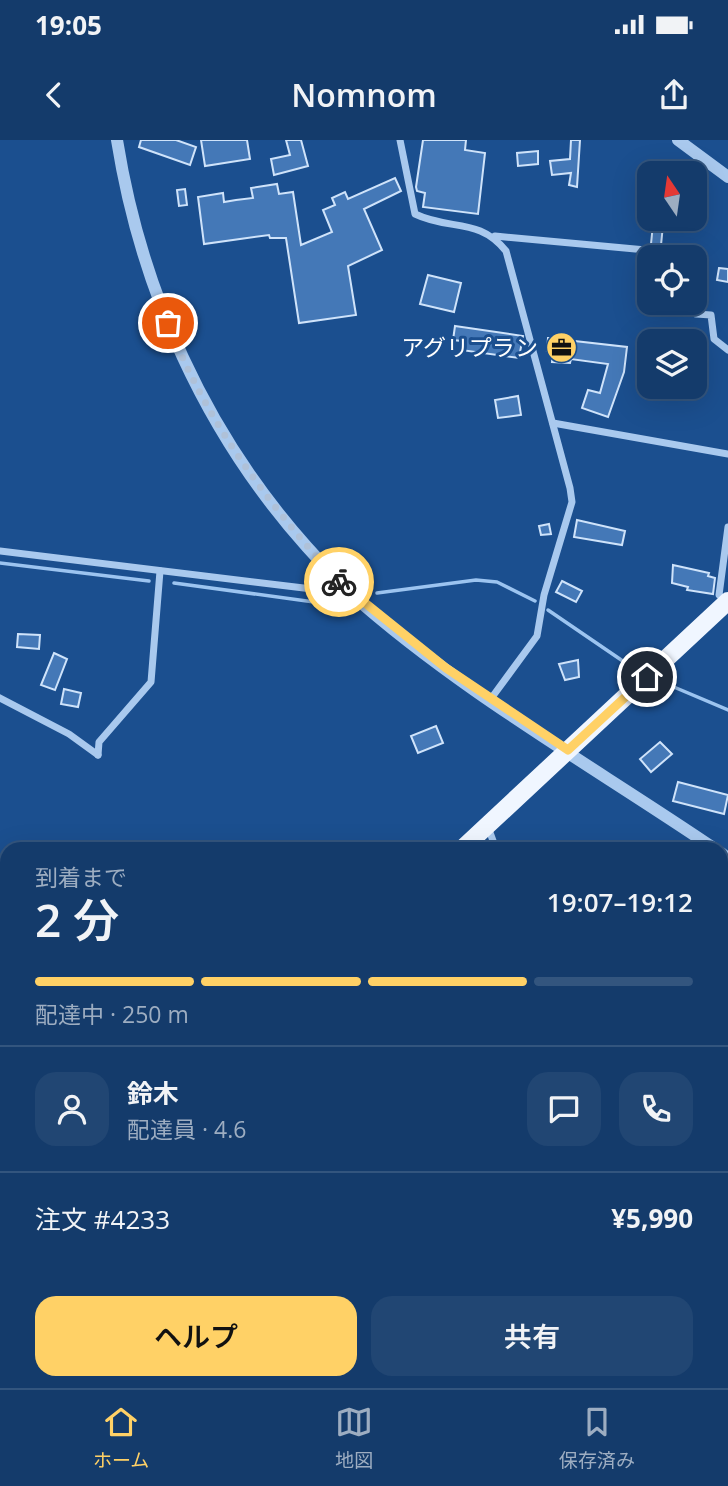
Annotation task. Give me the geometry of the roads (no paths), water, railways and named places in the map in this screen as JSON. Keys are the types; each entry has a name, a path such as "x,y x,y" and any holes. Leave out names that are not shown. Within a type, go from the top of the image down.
{"main road":[{"path":"469,842 727,601"}],"street":[{"path":"117,140 125,191 142,256 177,346 196,386 233,449 277,513 337,580 370,609 490,700 705,842"},
{"path":"400,140 415,214 428,220 480,228 495,236 700,256 696,314 712,315 714,340 728,350"},
{"path":"678,140 728,177"},
{"path":"490,700 537,636 544,595 572,502 506,251 495,236"},
{"path":"553,423 728,454"},
{"path":"727,601 719,595 728,527"},
{"path":"0,551 312,589 329,589 337,580"},
{"path":"0,698 69,734 98,755 99,742 151,682 160,571"},
{"path":"487,825 493,842"}],"waterway":[{"path":"0,563 149,581"},
{"path":"377,593 476,580 497,582 535,601"},
{"path":"174,583 314,602 334,599"},
{"path":"548,610 633,668"},
{"path":"662,682 728,710"}],"place":[{"name":"アグリプラン","path":"561,348"}]}
